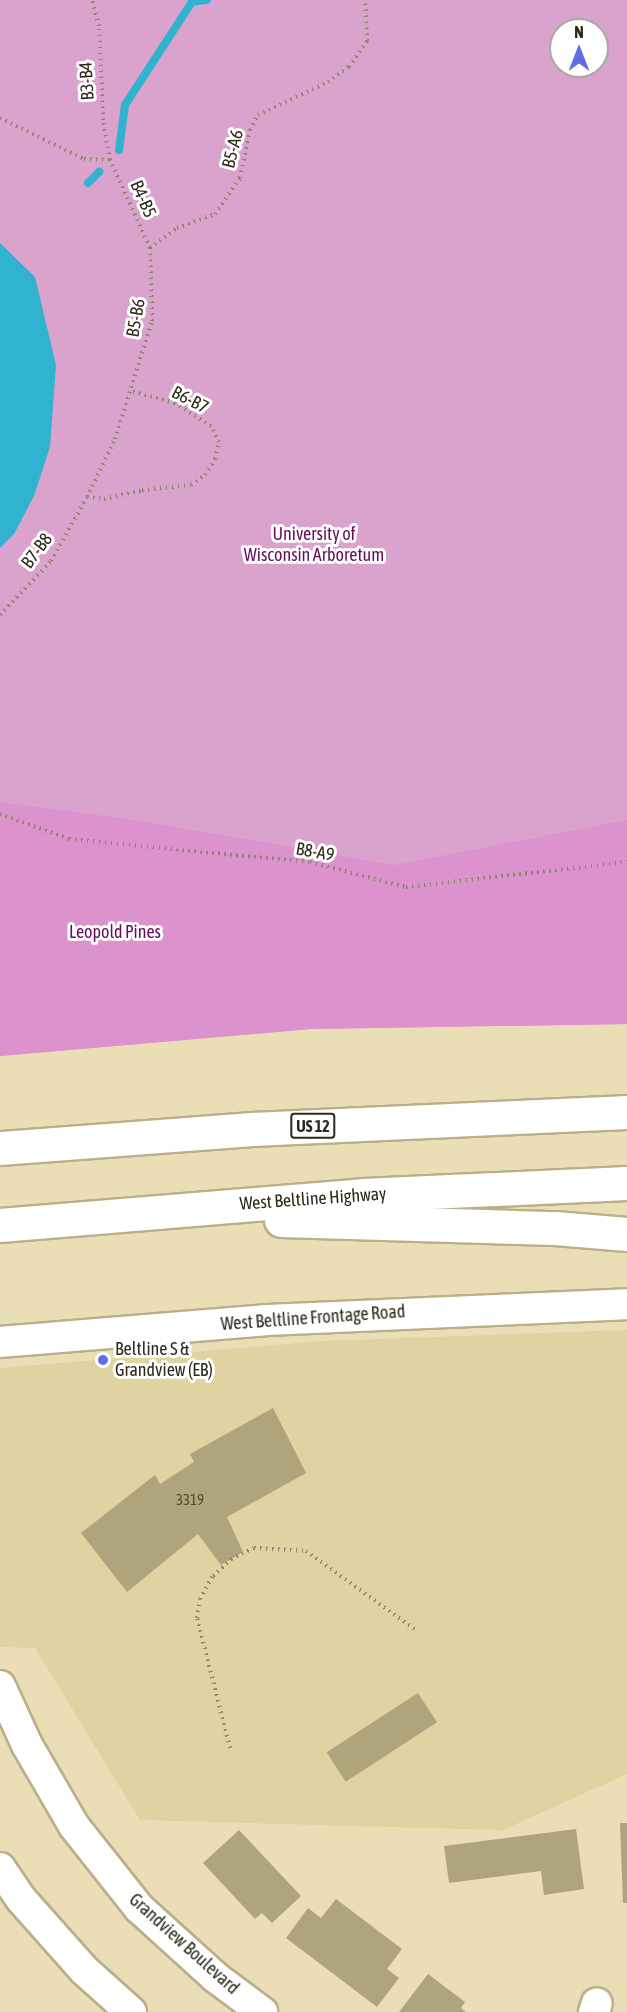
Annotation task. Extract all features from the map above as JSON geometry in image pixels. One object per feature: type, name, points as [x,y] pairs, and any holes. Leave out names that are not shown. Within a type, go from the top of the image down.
[{"type":"highway","name":"US 12","points":[[0,1148],[300,1126],[627,1112]]},
{"type":"highway","name":"West Beltline Highway","points":[[0,1225],[363,1195],[627,1183]]},
{"type":"highway","points":[[120,1215],[555,1227],[627,1234]]},
{"type":"street","name":"West Beltline Frontage Road","points":[[0,1342],[265,1320],[627,1304]]},
{"type":"street","name":"Grandview Boulevard","points":[[0,1686],[27,1745],[74,1826],[139,1908],[214,1977],[262,2012]]},
{"type":"street","points":[[0,1868],[21,1899],[84,1970],[131,2012]]},
{"type":"path","name":"B3-B4","points":[[92,0],[99,26],[103,120],[110,160]]},
{"type":"path","name":"B5-A6","points":[[150,248],[177,228],[214,214],[240,178],[250,130],[258,115],[328,82],[350,67],[367,41],[365,0]]},
{"type":"path","points":[[0,118],[84,159],[110,160]]},
{"type":"path","name":"B4-B5","points":[[110,160],[150,248]]},
{"type":"path","name":"B5-B6","points":[[131,391],[152,321],[150,248]]},
{"type":"path","points":[[87,497],[115,439],[131,391]]},
{"type":"path","name":"B6-B7","points":[[87,497],[104,499],[142,490],[191,485],[205,475],[214,459],[219,442],[211,426],[175,403],[131,391]]},
{"type":"path","name":"B7-B8","points":[[0,615],[51,561],[87,497]]},
{"type":"path","name":"B8-A9","points":[[0,814],[69,839],[309,862],[406,887],[627,862]]},
{"type":"path","points":[[230,1748],[197,1618],[200,1599],[213,1576],[231,1559],[254,1548],[306,1551],[416,1630]]},
{"type":"shaded area","points":[[627,1330],[627,1774],[503,1830],[140,1820],[35,1648],[0,1647],[0,1368],[325,1341]]},
{"type":"green space","name":"University of Wisconsin Arboretum","points":[[0,0],[627,0],[627,1024],[311,1029],[0,1056]]},
{"type":"green space","name":"Leopold Pines","points":[[0,802],[135,820],[395,865],[627,820],[627,1024],[311,1029],[0,1056]]},
{"type":"water","points":[[0,243],[35,277],[56,365],[50,447],[34,496],[14,534],[0,548]]},
{"type":"building","points":[[273,1408],[306,1473],[227,1517],[243,1552],[221,1565],[198,1534],[127,1592],[81,1533],[155,1475],[160,1484],[194,1462],[190,1454]]},
{"type":"building","points":[[418,1693],[437,1722],[346,1782],[327,1752]]},
{"type":"building","points":[[620,1823],[627,1823],[627,1903],[623,1903]]},
{"type":"building","points":[[576,1829],[584,1889],[544,1895],[541,1871],[449,1883],[444,1846]]},
{"type":"building","points":[[239,1830],[301,1896],[272,1923],[262,1913],[255,1919],[203,1863]]},
{"type":"building","points":[[336,1899],[402,1949],[387,1969],[399,1978],[377,2007],[286,1938],[308,1908],[321,1918]]},
{"type":"building","points":[[428,1974],[465,2002],[461,2008],[466,2012],[399,2012]]},
{"type":"waterway","points":[[119,150],[125,105],[192,2],[207,0]]},
{"type":"waterway","points":[[88,183],[99,172]]},
{"type":"place","name":"Beltline S & Grandview (EB)","points":[[103,1360]]}]
